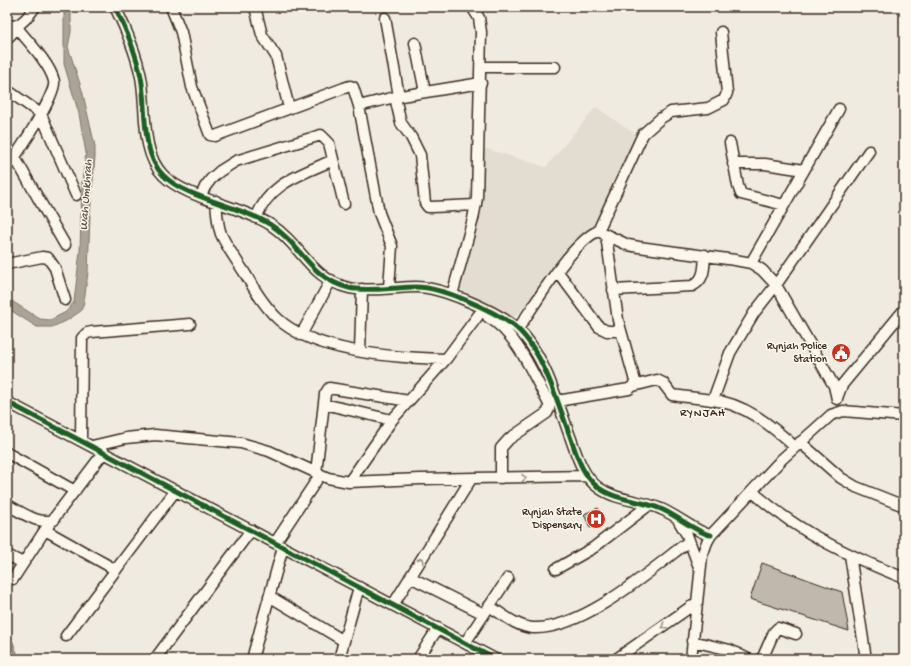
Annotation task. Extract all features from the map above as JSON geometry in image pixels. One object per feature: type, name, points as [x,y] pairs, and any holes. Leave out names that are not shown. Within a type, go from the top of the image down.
[{"type":"street","points":[[7,40],[16,25],[35,7]]},
{"type":"street","points":[[115,7],[125,27],[139,70],[147,139],[160,172],[170,182],[256,218],[279,231],[316,272],[331,280],[350,288],[362,289],[419,286],[436,289],[452,295],[481,311],[500,325],[513,340],[549,404],[547,413],[509,439],[501,448],[501,478]]},
{"type":"street","points":[[171,7],[181,32],[192,87],[210,135],[215,136],[350,86],[353,87],[356,91],[378,208],[392,246],[389,287]]},
{"type":"street","points":[[255,7],[262,35],[276,56],[289,108]]},
{"type":"street","points":[[452,295],[476,205],[481,32],[479,18],[472,7]]},
{"type":"street","points":[[385,18],[401,123],[413,140],[420,155],[425,203],[428,207],[476,205]]},
{"type":"street","points":[[7,167],[41,114],[54,87],[53,76],[16,25]]},
{"type":"street","points":[[633,386],[635,376],[621,331],[602,233],[637,147],[644,134],[661,118],[671,112],[708,108],[724,100],[727,93],[721,32]]},
{"type":"street","points":[[415,43],[424,92]]},
{"type":"street","points":[[481,67],[555,67]]},
{"type":"street","points":[[359,106],[397,96],[480,83]]},
{"type":"street","points":[[7,90],[41,114],[76,195]]},
{"type":"street","points":[[751,263],[839,109]]},
{"type":"street","points":[[201,196],[211,179],[220,171],[236,161],[321,135],[328,140],[344,204]]},
{"type":"street","points":[[730,143],[733,164],[741,194],[784,205]]},
{"type":"street","points":[[713,400],[730,353],[754,313],[776,285],[869,150]]},
{"type":"street","points":[[14,156],[66,245]]},
{"type":"street","points":[[256,218],[264,201],[274,189],[333,160]]},
{"type":"street","points":[[733,164],[765,164],[804,170]]},
{"type":"street","points":[[216,201],[221,234],[259,296],[278,319],[301,334],[320,343],[360,351],[446,359]]},
{"type":"street","points":[[518,329],[558,272],[576,249],[592,234],[602,233],[628,245],[638,247],[705,255],[751,263],[762,270],[776,285],[834,386],[839,412]]},
{"type":"street","points":[[613,290],[692,286],[700,280],[704,273],[705,255]]},
{"type":"street","points":[[7,264],[48,258],[55,268],[65,300]]},
{"type":"street","points":[[558,272],[599,327],[607,330],[621,331]]},
{"type":"street","points":[[301,334],[331,280]]},
{"type":"street","points":[[360,351],[362,289]]},
{"type":"street","points":[[481,311],[501,317],[518,329],[534,350],[557,401],[574,448],[587,476],[594,484],[610,495],[649,505],[676,516],[700,533],[711,536]]},
{"type":"street","points":[[349,482],[392,420],[446,359],[481,311]]},
{"type":"street","points":[[837,399],[842,385],[903,311]]},
{"type":"street","points":[[81,440],[82,338],[87,333],[92,332],[190,324]]},
{"type":"street","points":[[557,401],[629,389],[633,386],[657,380],[663,383],[672,395],[713,400],[734,406],[759,418],[798,444],[841,478],[856,487],[904,506]]},
{"type":"street","points":[[252,659],[269,596],[279,545],[318,474],[326,390],[333,388],[409,401]]},
{"type":"street","points":[[7,402],[495,659]]},
{"type":"street","points":[[324,404],[392,420]]},
{"type":"street","points":[[691,659],[700,569],[704,547],[711,536],[752,491],[821,422],[839,412],[904,416]]},
{"type":"street","points":[[92,446],[126,438],[155,436],[241,443],[269,451],[318,474],[337,481],[349,482],[587,476]]},
{"type":"street","points":[[13,578],[45,530],[104,452]]},
{"type":"street","points":[[7,453],[75,491]]},
{"type":"street","points":[[393,605],[471,478]]},
{"type":"street","points":[[66,636],[176,490]]},
{"type":"street","points":[[752,491],[775,511],[802,530],[850,555],[904,578]]},
{"type":"street","points":[[7,504],[37,521],[46,522],[54,520]]},
{"type":"street","points":[[556,569],[593,548],[649,505]]},
{"type":"street","points":[[676,516],[689,541],[700,569]]},
{"type":"street","points":[[45,530],[116,570]]},
{"type":"street","points":[[156,659],[251,530]]},
{"type":"street","points":[[410,577],[522,626],[532,628],[545,627],[573,619],[605,603],[689,541]]},
{"type":"street","points":[[7,555],[23,563]]},
{"type":"street","points":[[850,555],[866,659]]},
{"type":"street","points":[[466,643],[508,578]]},
{"type":"street","points":[[339,659],[359,587]]},
{"type":"street","points":[[269,596],[344,641]]},
{"type":"street","points":[[616,659],[696,603]]},
{"type":"street","points":[[418,659],[438,628]]},
{"type":"street","points":[[762,659],[774,632],[778,628],[796,634]]},
{"type":"street","points":[[692,641],[730,650],[748,659]]},
{"type":"shaded area","points":[[596,107],[635,134],[624,174],[589,231],[548,272],[533,297],[514,318],[453,285],[471,210],[474,145],[546,167]]},
{"type":"water","name":"Wah Umkhrah","points":[[64,7],[71,7],[71,32],[68,47],[82,90],[95,146],[88,272],[84,302],[81,311],[66,321],[52,327],[37,327],[7,308],[7,298],[40,319],[50,320],[66,312],[74,302],[80,251],[82,181],[86,153],[79,114],[64,64]]},
{"type":"water","points":[[7,636],[13,642],[19,659],[7,659]]},
{"type":"building","points":[[598,508],[604,523],[590,528],[584,514]]},
{"type":"building","points":[[762,563],[842,592],[849,631],[750,599]]},
{"type":"cycle path","points":[[115,7],[127,32],[136,59],[143,89],[148,142],[151,154],[163,175],[173,183],[186,190],[259,218],[271,225],[282,233],[315,269],[324,277],[335,283],[356,289],[427,288],[466,300],[504,319],[524,335],[541,362],[555,394],[578,459],[593,483],[613,496],[661,509],[700,531],[711,535]]},
{"type":"cycle path","points":[[7,402],[495,659]]},
{"type":"place","name":"Rynjah Police Station","points":[[841,353]]},
{"type":"place","name":"Rynjah State Dispensary","points":[[596,519]]},
{"type":"district","name":"RYNJAH","points":[[703,414]]}]
